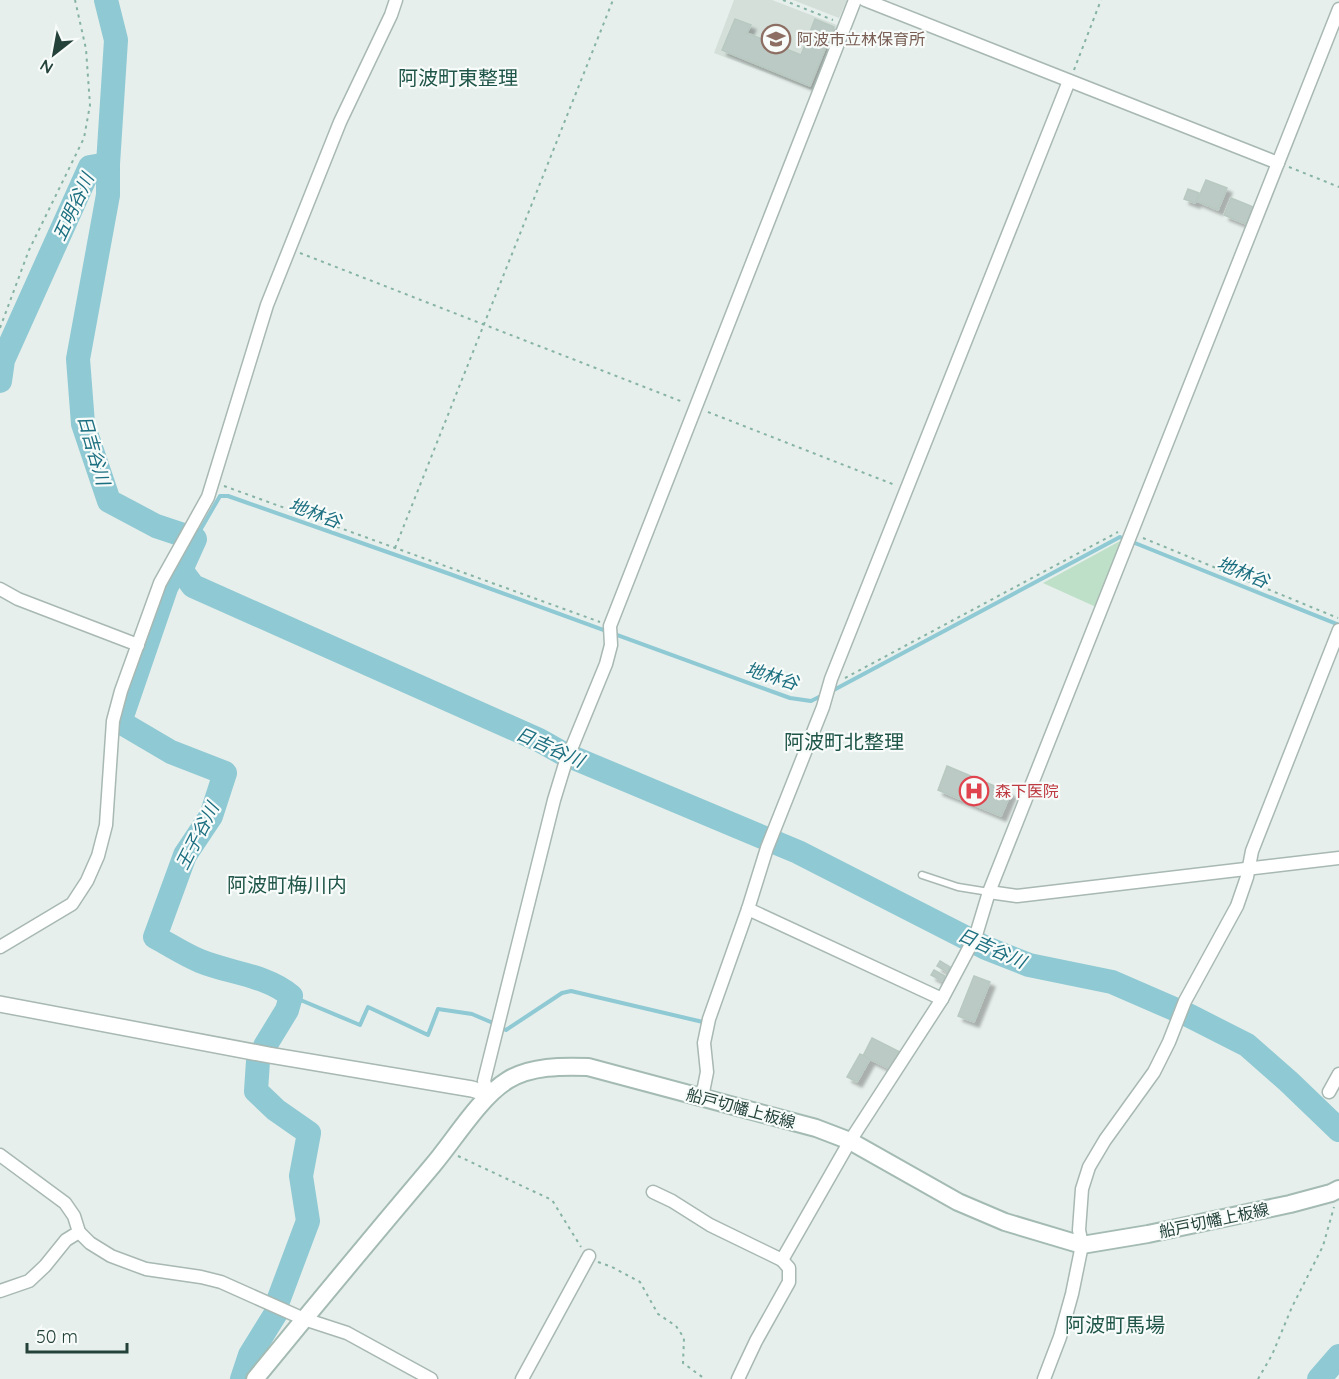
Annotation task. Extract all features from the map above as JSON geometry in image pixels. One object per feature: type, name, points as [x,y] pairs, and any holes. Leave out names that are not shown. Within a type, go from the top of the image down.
[{"type":"main road","name":"船戸切幡上板線","points":[[255,1379],[446,1150],[488,1094],[510,1079],[538,1070],[562,1066],[588,1067],[816,1128],[850,1141],[958,1202],[1005,1222],[1082,1245],[1148,1234],[1290,1204],[1335,1191]]},
{"type":"street","points":[[0,948],[72,904],[87,881],[98,856],[106,825],[113,721],[121,691],[167,569],[208,497],[267,305],[340,122],[396,0]]},
{"type":"street","points":[[488,1094],[484,1081],[551,812],[566,764],[606,664],[611,645],[610,631],[855,0]]},
{"type":"street","points":[[864,0],[1278,163]]},
{"type":"street","points":[[782,1260],[850,1141],[942,999],[976,935],[989,892],[1339,9]]},
{"type":"street","points":[[702,1097],[707,1072],[704,1043],[709,1019],[772,834],[906,490],[1070,81]]},
{"type":"street","points":[[0,589],[18,599],[138,645]]},
{"type":"street","points":[[1044,1379],[1072,1294],[1082,1245],[1079,1230],[1082,1189],[1089,1167],[1105,1140],[1154,1072],[1185,1001],[1237,906],[1247,877],[1252,851],[1339,630]]},
{"type":"street","points":[[989,892],[1017,896],[1339,858]]},
{"type":"street","points":[[748,909],[942,999]]},
{"type":"street","points":[[0,1004],[472,1089],[488,1094]]},
{"type":"street","points":[[1329,1092],[1339,1074]]},
{"type":"street","points":[[0,1155],[65,1203],[74,1216],[79,1232],[90,1243],[111,1256],[146,1269],[221,1282],[304,1319],[346,1334],[431,1379]]},
{"type":"street","points":[[653,1192],[710,1225],[782,1260],[789,1268],[789,1282],[738,1379]]},
{"type":"street","points":[[0,1290],[29,1281],[45,1266],[66,1240],[79,1232]]},
{"type":"street","points":[[522,1379],[589,1256]]},
{"type":"lane","points":[[922,876],[958,887],[989,892]]},
{"type":"path","points":[[0,328],[29,250],[84,138],[90,105],[86,49],[75,0]]},
{"type":"path","points":[[396,548],[613,0]]},
{"type":"path","points":[[783,0],[846,24]]},
{"type":"path","points":[[1070,81],[1101,0]]},
{"type":"path","points":[[1278,163],[1339,186]]},
{"type":"path","points":[[290,249],[906,490]]},
{"type":"path","points":[[213,482],[396,548],[610,631]]},
{"type":"path","points":[[828,689],[1121,531],[1129,537],[1339,618]]},
{"type":"path","points":[[1258,1379],[1272,1355],[1292,1307],[1323,1246],[1334,1205],[1335,1191]]},
{"type":"shaded area","name":"阿波市立林保育所","points":[[734,0],[772,0],[837,25],[812,90],[714,53]]},
{"type":"shaded area","points":[[793,0],[847,0],[839,18]]},
{"type":"green space","points":[[1120,541],[1121,545],[1096,607],[1043,583]]},
{"type":"building","points":[[735,19],[751,25],[747,33],[801,55],[815,19],[834,27],[810,86],[722,50]]},
{"type":"building","points":[[1206,180],[1227,188],[1218,210],[1197,201]]},
{"type":"building","points":[[1188,189],[1199,193],[1195,203],[1184,199]]},
{"type":"building","points":[[1231,198],[1253,207],[1246,224],[1224,215]]},
{"type":"building","points":[[947,766],[1011,793],[1001,816],[938,790]]},
{"type":"building","points":[[940,961],[950,967],[947,972],[937,966]]},
{"type":"building","points":[[934,970],[945,976],[942,981],[931,975]]},
{"type":"building","points":[[974,976],[990,982],[974,1022],[958,1016]]},
{"type":"building","points":[[872,1038],[900,1052],[892,1070],[863,1056]]},
{"type":"building","points":[[860,1054],[870,1059],[857,1082],[847,1077]]},
{"type":"waterway","name":"日吉谷川","points":[[106,0],[116,40],[108,195],[78,359],[83,424],[109,501],[156,526],[195,539],[181,570],[193,586],[539,740],[562,753],[798,852],[986,948],[1029,965],[1112,982],[1188,1015],[1247,1045],[1339,1130]]},
{"type":"waterway","name":"五明谷川","points":[[0,381],[3,360],[90,167],[108,164]]},
{"type":"waterway","name":"地林谷","points":[[195,539],[220,496],[228,496],[790,698],[811,701],[823,695]]},
{"type":"waterway","name":"地林谷","points":[[830,692],[1120,537],[1339,625]]},
{"type":"waterway","name":"王子谷川","points":[[181,570],[172,576],[166,588],[120,722],[171,752],[225,773],[211,816],[185,855],[155,937],[194,959],[271,983],[291,996],[287,1010],[265,1046]]},
{"type":"waterway","points":[[502,1028],[506,1030],[562,993],[571,991],[703,1022]]},
{"type":"waterway","points":[[291,996],[360,1025],[368,1007],[428,1035],[438,1009],[472,1014],[493,1023]]},
{"type":"waterway","name":"王子谷川","points":[[258,1061],[256,1091],[276,1110],[309,1133],[301,1176],[308,1221],[278,1301]]},
{"type":"waterway","name":"王子谷川","points":[[242,1379],[250,1355],[276,1313]]},
{"type":"waterway","name":"日吉谷川","points":[[1319,1379],[1339,1356]]},
{"type":"place","name":"阿波市立林保育所","points":[[776,39]]},
{"type":"place","name":"森下医院","points":[[974,791]]},
{"type":"district","name":"阿波町東整理","points":[[458,77]]},
{"type":"district","name":"阿波町北整理","points":[[844,741]]},
{"type":"district","name":"阿波町梅川内","points":[[287,884]]},
{"type":"district","name":"阿波町馬場","points":[[1115,1324]]}]
